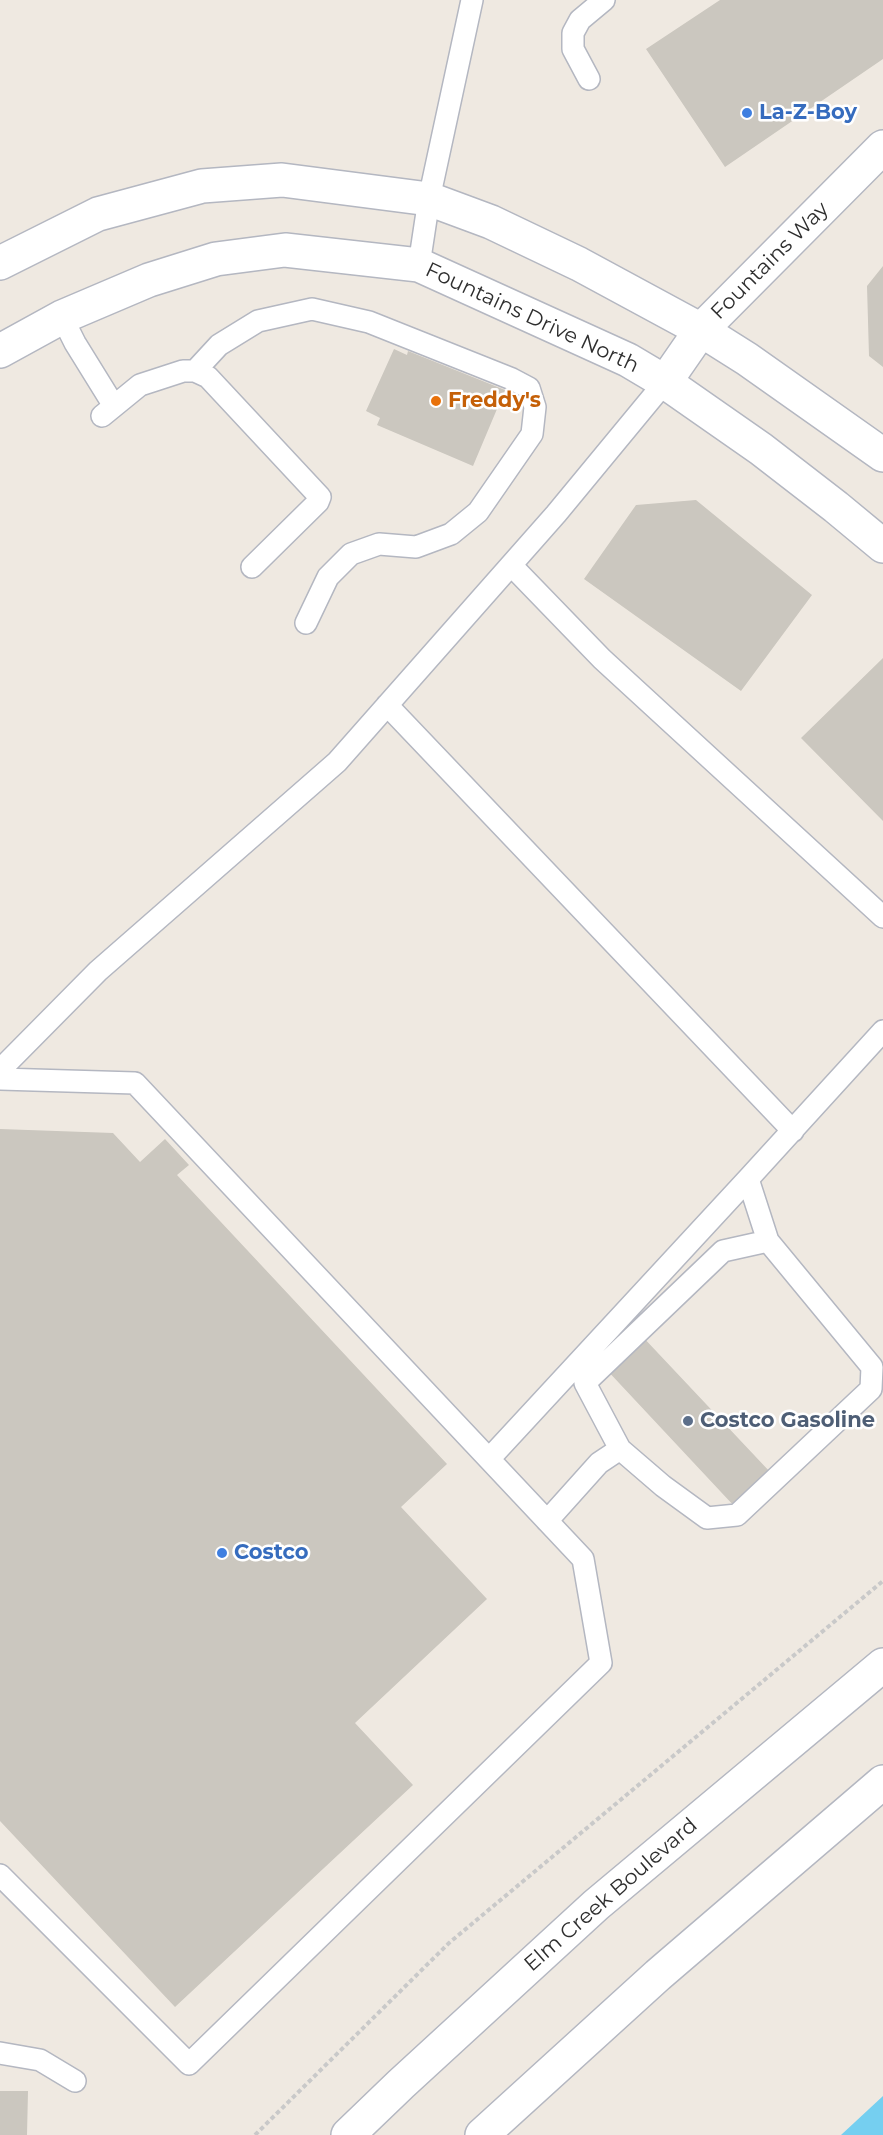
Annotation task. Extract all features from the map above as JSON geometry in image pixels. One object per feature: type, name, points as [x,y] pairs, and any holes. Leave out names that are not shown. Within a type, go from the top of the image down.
[{"type":"street","name":"Fountains Way","points":[[665,382],[701,330],[883,147]]},
{"type":"street","points":[[0,263],[98,214],[202,186],[282,180],[429,199],[491,222],[579,264],[701,330],[747,358],[883,455]]},
{"type":"street","name":"Fountains Drive North","points":[[0,351],[62,317],[149,280],[216,259],[285,250],[419,265],[628,360],[665,382],[761,449],[883,546]]},
{"type":"street","name":"Elm Creek Boulevard","points":[[348,2135],[596,1905],[883,1665]]},
{"type":"street","points":[[482,2135],[658,1975],[883,1782]]},
{"type":"lane","points":[[419,265],[429,199],[472,0]]},
{"type":"lane","points":[[589,79],[573,49],[573,33],[580,20],[604,0]]},
{"type":"lane","points":[[195,371],[219,345],[258,321],[312,309],[369,322],[512,379],[529,388],[535,407],[532,434],[478,512],[451,534],[416,547],[380,544],[351,554],[328,577],[306,623]]},
{"type":"lane","points":[[62,317],[108,411],[140,385],[183,371],[195,371],[208,377],[320,497],[318,502],[252,567]]},
{"type":"lane","points":[[0,1070],[98,971],[337,762],[511,565],[665,382]]},
{"type":"lane","points":[[511,565],[602,658],[883,917]]},
{"type":"lane","points":[[387,705],[793,1131]]},
{"type":"lane","points":[[489,1459],[883,1031]]},
{"type":"lane","points":[[0,1078],[135,1083],[583,1559],[601,1663],[189,2064],[0,1875]]},
{"type":"lane","points":[[748,1179],[768,1241],[872,1367],[871,1389],[738,1515],[707,1518],[663,1486],[620,1449],[585,1383],[723,1251],[768,1241]]},
{"type":"lane","points":[[547,1521],[599,1463],[620,1449]]},
{"type":"lane","points":[[0,2053],[40,2060],[75,2081]]},
{"type":"path","points":[[255,2135],[449,1943],[883,1581]]},
{"type":"water","points":[[883,2096],[883,2135],[841,2135]]},
{"type":"building","name":"La-Z-Boy","points":[[720,0],[883,0],[883,59],[725,167],[646,49]]},
{"type":"building","points":[[883,266],[883,367],[869,356],[867,286]]},
{"type":"building","name":"Freddy's","points":[[394,349],[407,355],[408,351],[505,390],[473,466],[377,425],[380,418],[366,411]]},
{"type":"building","points":[[696,500],[812,595],[741,691],[584,579],[636,505]]},
{"type":"building","points":[[883,658],[883,821],[801,738]]},
{"type":"building","name":"Costco","points":[[0,1129],[113,1133],[140,1162],[165,1139],[189,1165],[177,1175],[447,1464],[401,1507],[487,1599],[355,1723],[413,1785],[175,2007],[0,1821]]},
{"type":"building","name":"Costco Gasoline","points":[[641,1335],[771,1473],[735,1507],[605,1368]]},
{"type":"building","points":[[0,2091],[28,2091],[27,2135],[0,2135]]},
{"type":"place","name":"La-Z-Boy","points":[[747,113]]},
{"type":"place","name":"Freddy's","points":[[436,401]]},
{"type":"place","name":"Costco Gasoline","points":[[688,1421]]},
{"type":"place","name":"Costco","points":[[222,1553]]}]
